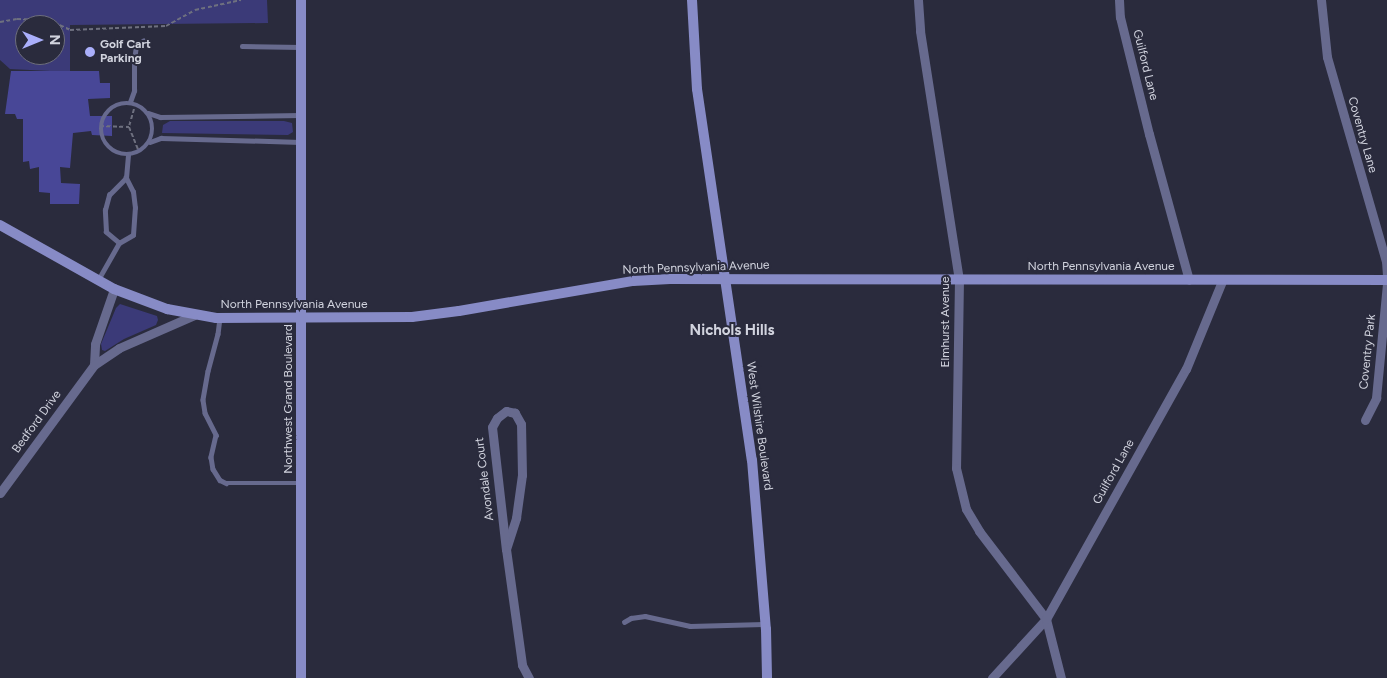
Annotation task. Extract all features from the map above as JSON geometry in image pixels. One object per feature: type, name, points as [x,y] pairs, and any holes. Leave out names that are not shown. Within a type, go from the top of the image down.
[{"type":"street","name":"Northwest Grand Boulevard","points":[[301,0],[301,678]]},
{"type":"street","name":"West Wilshire Boulevard","points":[[692,0],[697,89],[752,460],[765,624],[767,678]]},
{"type":"street","name":"Elmhurst Avenue","points":[[918,0],[920,30],[959,279],[956,468],[966,509],[979,531],[1046,619]]},
{"type":"street","name":"Guilford Lane","points":[[1119,0],[1122,27],[1189,280]]},
{"type":"street","name":"Coventry Lane","points":[[1321,0],[1327,57],[1386,261],[1387,275]]},
{"type":"street","name":"North Pennsylvania Avenue","points":[[0,225],[114,289],[167,309],[220,318],[412,317],[459,311],[633,281],[725,278],[1387,280]]},
{"type":"street","name":"Guilford Lane","points":[[992,678],[1046,619],[1186,369],[1223,279]]},
{"type":"street","name":"Coventry Park","points":[[1365,420],[1376,398],[1387,284]]},
{"type":"street","points":[[94,364],[94,344],[114,289]]},
{"type":"street","name":"Bedford Drive","points":[[0,493],[94,364],[119,348],[194,315]]},
{"type":"street","name":"Avondale Court","points":[[506,550],[516,518],[522,475],[521,424],[515,413],[506,411],[496,418],[492,427],[506,550],[522,665],[529,678]]},
{"type":"street","points":[[1046,619],[1061,678]]},
{"type":"lane","points":[[130,102],[134,91],[136,46],[143,41]]},
{"type":"lane","points":[[242,46],[301,47]]},
{"type":"lane","points":[[301,114],[160,116],[148,113],[136,104],[122,102],[110,108],[104,114],[100,126],[106,145],[116,153],[128,155],[139,152],[150,142],[161,138],[301,142]]},
{"type":"lane","points":[[148,113],[153,126],[150,142]]},
{"type":"lane","points":[[98,280],[119,243],[133,235],[136,208],[133,192],[126,178],[128,155]]},
{"type":"lane","points":[[119,243],[106,232],[105,210],[109,195],[126,178]]},
{"type":"lane","points":[[220,318],[203,400],[205,413],[216,435],[211,457],[212,469],[220,480],[226,483],[301,483]]},
{"type":"lane","points":[[624,622],[631,618],[645,616],[690,626],[765,624]]},
{"type":"path","points":[[0,22],[17,19],[48,20],[70,30],[166,26],[194,10],[241,0]]},
{"type":"path","points":[[136,104],[129,127],[139,152]]},
{"type":"path","points":[[100,126],[129,127]]},
{"type":"shaded area","points":[[0,0],[267,0],[268,23],[70,25],[70,72],[10,69],[0,60]]},
{"type":"shaded area","points":[[170,121],[284,121],[292,123],[293,132],[288,135],[162,133],[163,125]]},
{"type":"shaded area","points":[[120,304],[157,316],[158,320],[156,325],[124,339],[105,351],[102,350],[101,344],[116,308]]},
{"type":"building","points":[[11,71],[99,71],[100,83],[110,83],[110,98],[88,99],[90,116],[112,116],[112,136],[92,135],[91,131],[73,133],[70,168],[60,167],[61,183],[80,184],[79,204],[50,204],[50,193],[39,192],[39,167],[30,169],[29,161],[23,162],[23,119],[17,119],[15,114],[5,114]]},
{"type":"place","name":"Golf Cart Parking","points":[[90,52]]},
{"type":"district","name":"Nichols Hills","points":[[732,331]]}]
